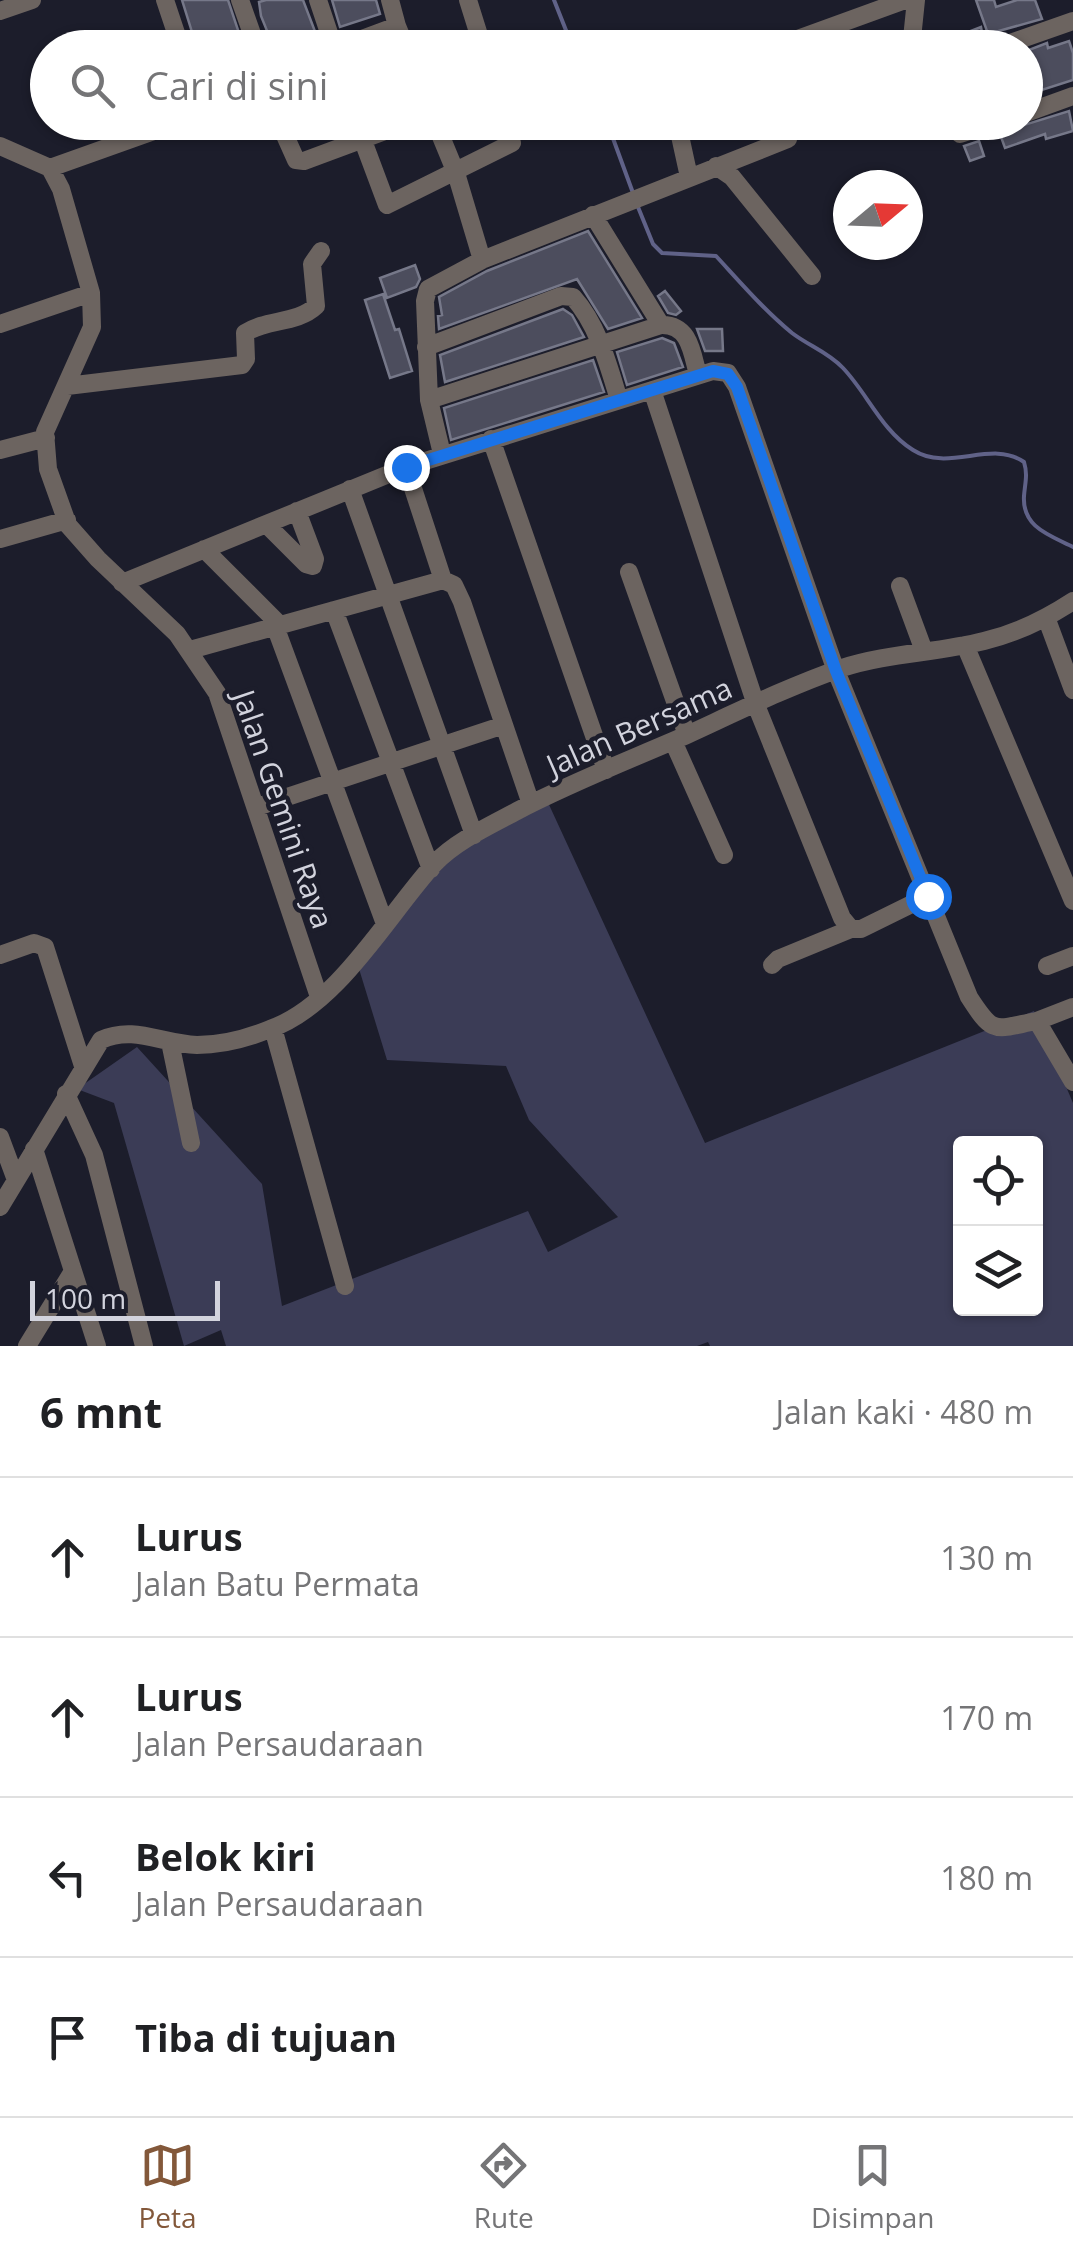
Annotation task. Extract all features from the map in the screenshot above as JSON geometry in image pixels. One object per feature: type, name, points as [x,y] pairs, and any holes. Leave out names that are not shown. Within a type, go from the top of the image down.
[{"type":"street","points":[[0,10],[32,0]]},
{"type":"street","points":[[165,0],[174,30]]},
{"type":"street","points":[[240,0],[251,30]]},
{"type":"street","points":[[318,0],[329,30]]},
{"type":"street","points":[[390,0],[399,30]]},
{"type":"street","points":[[468,0],[478,30]]},
{"type":"street","points":[[822,30],[905,0]]},
{"type":"street","points":[[913,30],[916,0]]},
{"type":"street","points":[[1043,32],[1073,21]]},
{"type":"street","points":[[386,30],[397,26]]},
{"type":"street","points":[[1043,107],[1073,96]]},
{"type":"street","points":[[50,168],[128,140]]},
{"type":"street","points":[[287,140],[296,160],[304,161],[343,140]]},
{"type":"street","points":[[361,140],[387,205],[512,143]]},
{"type":"street","points":[[442,140],[482,260]]},
{"type":"street","points":[[681,140],[689,177]]},
{"type":"street","points":[[442,454],[429,400],[424,301],[428,289],[482,260],[785,140]]},
{"type":"street","points":[[0,146],[50,168],[60,188],[90,293],[92,327],[46,438],[0,450]]},
{"type":"street","points":[[716,166],[732,176],[812,276]]},
{"type":"street","points":[[594,216],[661,325]]},
{"type":"street","points":[[67,386],[242,365],[246,359],[244,333],[302,316],[316,306],[312,264],[321,251]]},
{"type":"street","points":[[0,324],[90,293]]},
{"type":"street","points":[[426,347],[562,296],[572,297],[582,307],[602,344],[619,400]]},
{"type":"street","points":[[429,400],[661,325],[672,325],[688,338],[698,375]]},
{"type":"street","points":[[122,583],[442,454],[698,375],[713,371],[728,374],[737,387],[836,671],[969,998],[984,1020],[997,1028],[1037,1021],[1073,1007]]},
{"type":"street","points":[[652,390],[756,705],[842,918],[851,929]]},
{"type":"street","name":"Jalan Gemini Raya","points":[[46,438],[48,469],[66,520],[190,650],[217,694],[320,998]]},
{"type":"street","points":[[491,439],[606,770]]},
{"type":"street","points":[[406,467],[443,580],[456,588],[531,804]]},
{"type":"street","points":[[350,489],[474,835]]},
{"type":"street","points":[[266,524],[312,567],[315,560],[296,511]]},
{"type":"street","points":[[0,540],[66,520]]},
{"type":"street","points":[[204,550],[278,626],[385,924]]},
{"type":"street","points":[[629,572],[680,738],[724,855]]},
{"type":"street","points":[[190,650],[443,580]]},
{"type":"street","points":[[900,586],[924,651]]},
{"type":"street","name":"Jalan Bersama","points":[[83,1066],[101,1040],[121,1032],[170,1042],[219,1043],[273,1028],[295,1017],[320,998],[431,869],[474,835],[531,804],[836,671],[987,641],[1046,617],[1073,601]]},
{"type":"street","points":[[334,610],[431,869]]},
{"type":"street","points":[[1046,617],[1073,690]]},
{"type":"street","points":[[965,645],[1073,901]]},
{"type":"street","points":[[257,808],[504,725]]},
{"type":"street","points":[[772,964],[778,958],[851,929],[861,929],[928,896]]},
{"type":"street","points":[[0,956],[34,943],[44,946],[83,1066],[0,1208]]},
{"type":"street","points":[[1047,966],[1073,956]]},
{"type":"street","points":[[1037,1021],[1073,1082]]},
{"type":"street","points":[[273,1028],[345,1286]]},
{"type":"street","points":[[170,1042],[191,1143]]},
{"type":"street","points":[[66,1094],[94,1156],[144,1346]]},
{"type":"street","points":[[0,1136],[16,1180]]},
{"type":"street","points":[[34,1149],[97,1346]]},
{"type":"street","points":[[26,1346],[73,1270]]},
{"type":"shaded area","points":[[545,796],[705,1143],[1034,1011],[1073,1103],[1073,1346],[710,1346],[708,1342],[697,1346],[226,1346],[221,1330],[184,1346],[114,1103],[77,1089],[137,1047],[262,1184],[282,1306],[528,1211],[548,1252],[618,1217],[529,1120],[506,1066],[387,1060],[356,959],[437,862]]},
{"type":"building","points":[[182,0],[228,0],[238,30],[191,30]]},
{"type":"building","points":[[303,0],[314,30],[267,30],[259,2]]},
{"type":"building","points":[[332,0],[376,0],[380,14],[340,27]]},
{"type":"building","points":[[976,0],[994,0],[996,7],[1017,0],[1035,0],[1042,19],[1002,30],[987,30]]},
{"type":"building","points":[[1069,41],[1073,80],[1043,90],[1043,45],[1047,43],[1048,48]]},
{"type":"building","points":[[1069,111],[1073,131],[1046,139],[1043,119]]},
{"type":"building","points":[[1002,140],[1028,140],[1005,148]]},
{"type":"building","points":[[979,141],[984,156],[970,161],[964,146]]},
{"type":"building","points":[[588,231],[642,318],[608,329],[577,279],[439,329],[439,297],[487,271]]},
{"type":"building","points":[[415,265],[420,279],[416,287],[387,298],[380,278]]},
{"type":"building","points":[[665,291],[681,311],[676,315],[668,313],[658,296]]},
{"type":"building","points":[[383,294],[412,371],[390,378],[365,300]]},
{"type":"building","points":[[563,309],[572,315],[584,337],[445,382],[440,355]]},
{"type":"building","points":[[697,329],[722,329],[723,351],[705,351]]},
{"type":"building","points":[[662,338],[674,343],[683,367],[627,385],[617,352]]},
{"type":"building","points":[[593,360],[604,392],[451,440],[444,408]]},
{"type":"waterway","points":[[554,0],[566,30]]},
{"type":"waterway","points":[[614,140],[633,193]]},
{"type":"waterway","points":[[638,207],[653,244],[662,253],[716,256],[782,324],[843,368],[892,433],[913,450],[941,458],[998,454],[1024,462],[1027,515],[1046,534],[1073,547]]},
{"type":"route","points":[[406,467],[713,371],[728,374],[737,387],[836,671],[928,896]]}]
